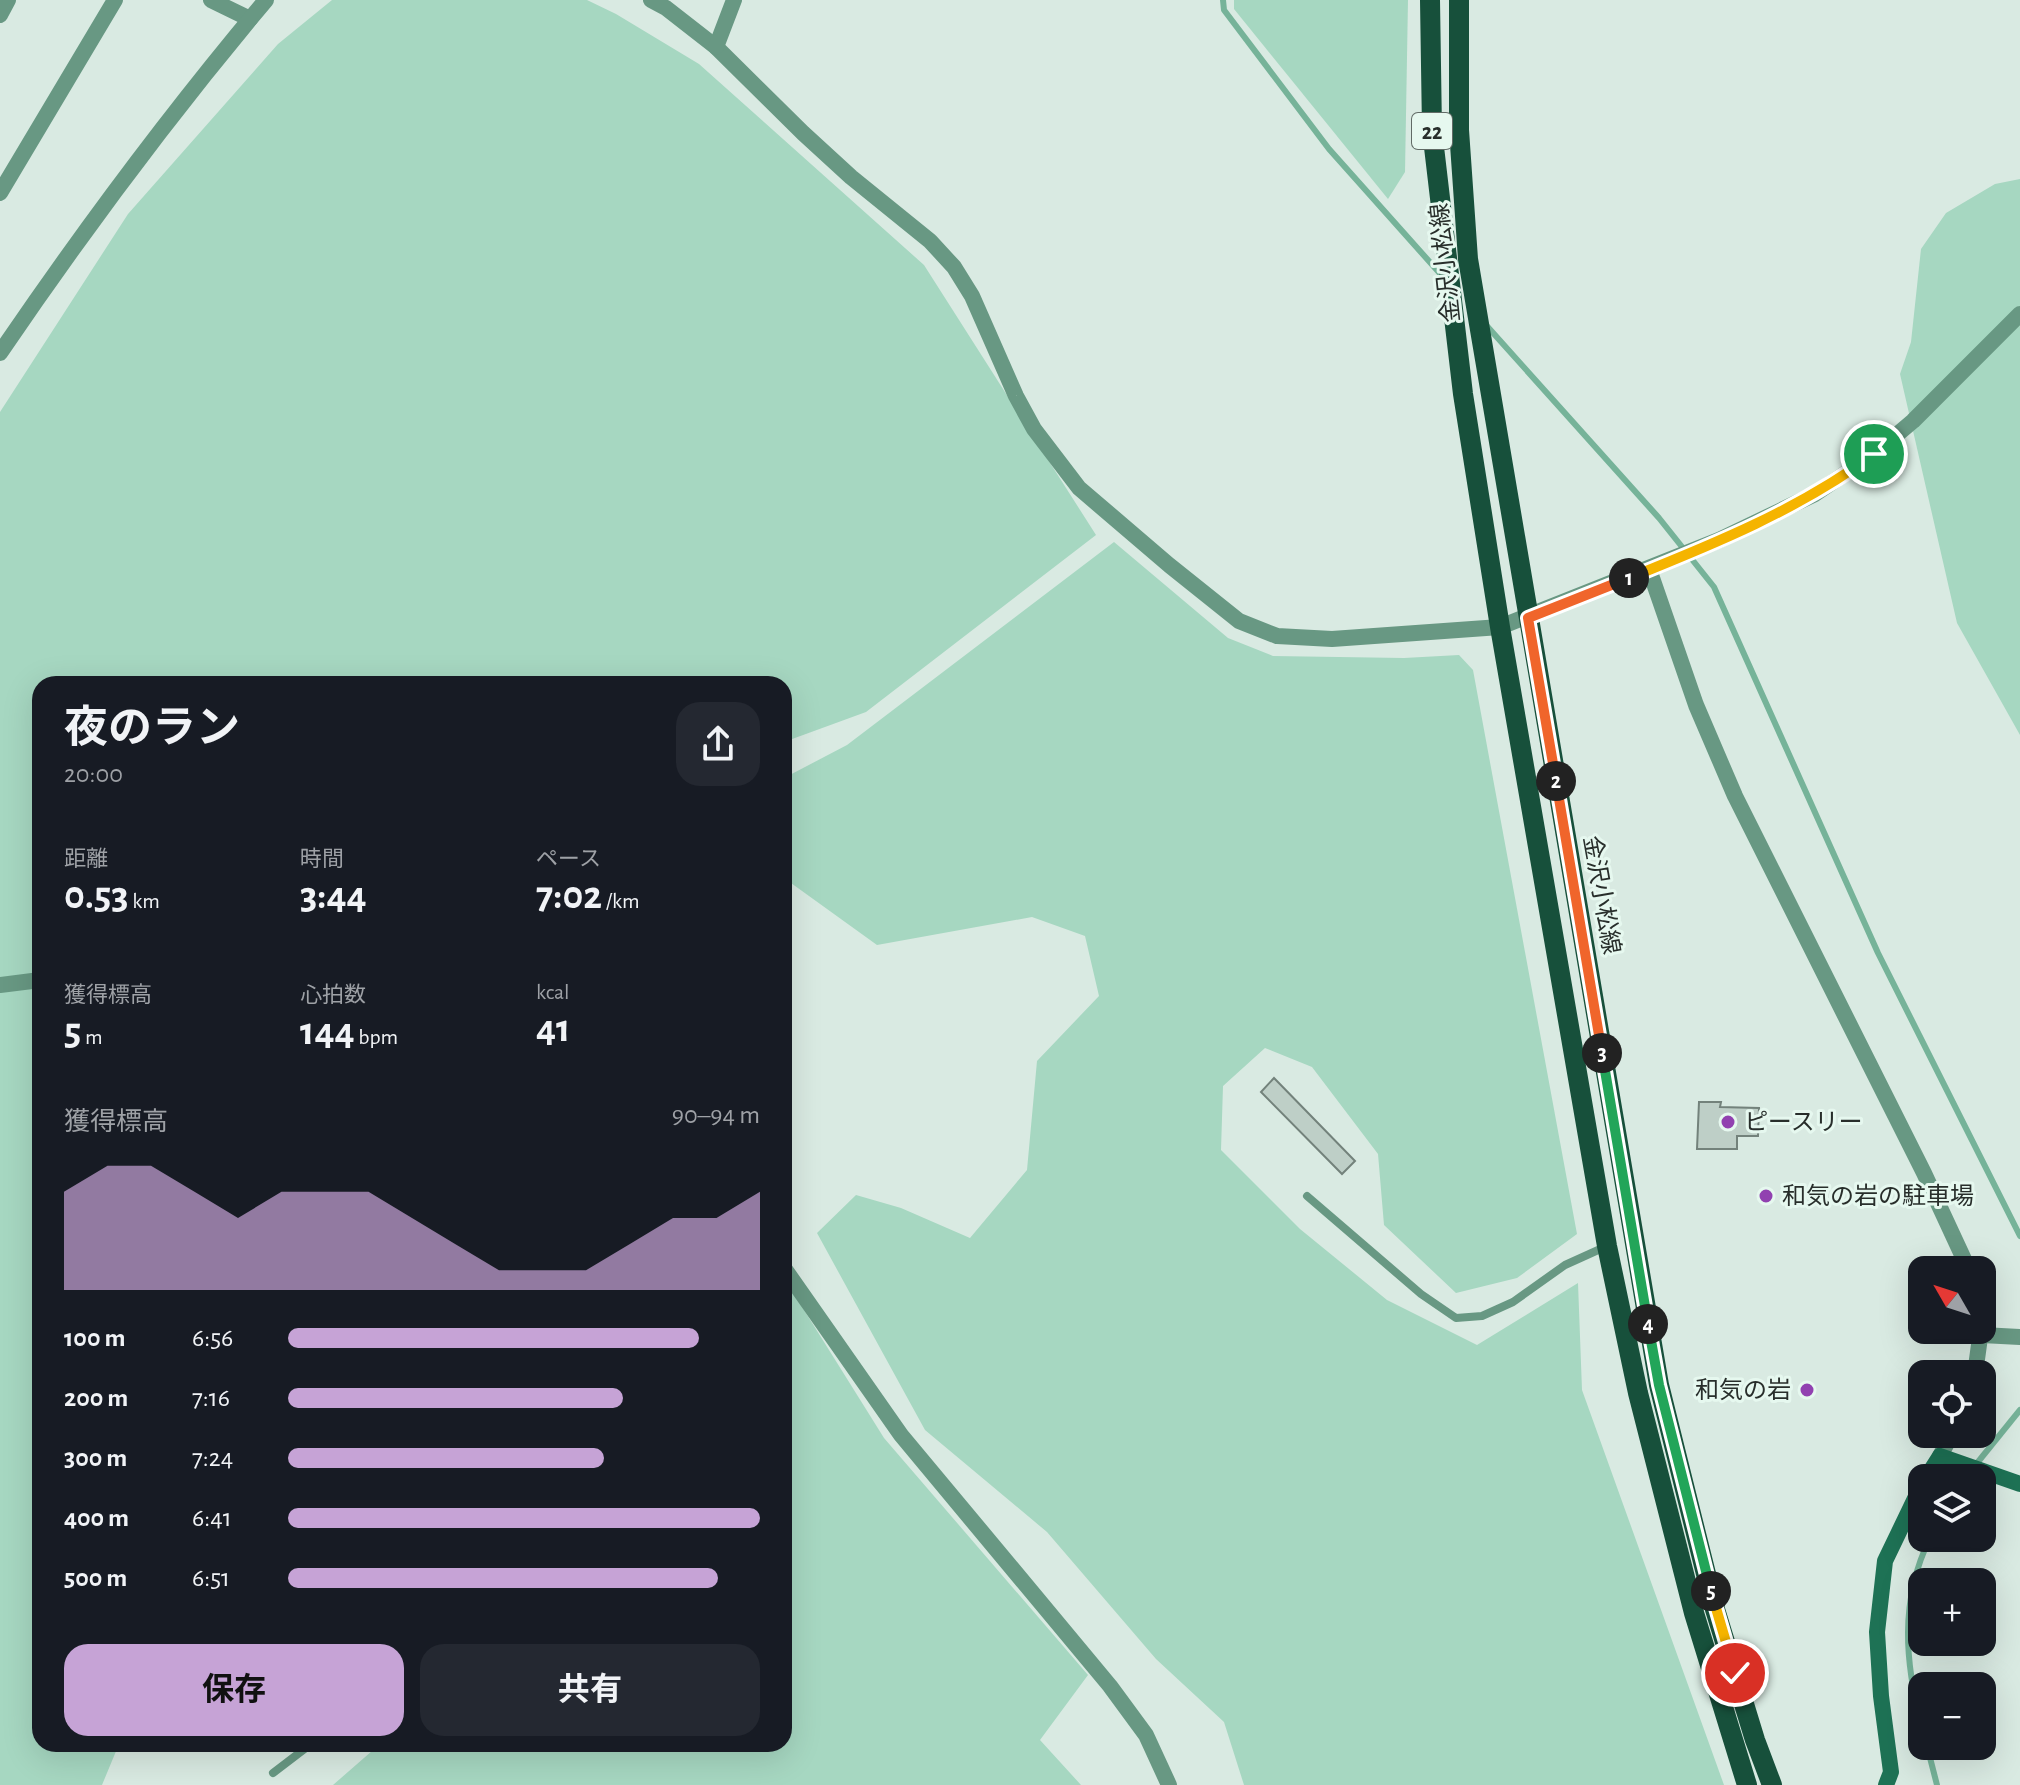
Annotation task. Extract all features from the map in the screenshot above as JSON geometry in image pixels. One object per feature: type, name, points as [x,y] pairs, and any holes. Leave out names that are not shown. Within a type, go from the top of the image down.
[{"type":"main road","name":"金沢小松線","points":[[1430,0],[1432,130],[1463,394],[1607,1246],[1638,1393],[1694,1613],[1747,1785]]},
{"type":"main road","name":"金沢小松線","points":[[1459,0],[1459,130],[1468,259],[1659,1385],[1714,1606],[1772,1785]]},
{"type":"main road","points":[[1941,1464],[1947,1459],[2020,1484]]},
{"type":"main road","points":[[1886,1785],[1891,1772],[1877,1632],[1885,1561],[1908,1513]]},
{"type":"street","points":[[0,15],[8,0]]},
{"type":"street","points":[[0,193],[115,0]]},
{"type":"street","points":[[211,0],[250,19]]},
{"type":"street","points":[[0,353],[133,165],[266,0]]},
{"type":"street","points":[[651,0],[716,47],[803,133],[851,177],[930,241],[954,267],[972,296],[1034,429],[1079,488],[1239,621],[1277,636],[1332,639],[1500,627],[1719,540],[1815,494],[1874,454],[1913,421],[2020,314]]},
{"type":"street","points":[[716,47],[734,0]]},
{"type":"street","points":[[1653,568],[1696,705],[1735,796],[1963,1256]]},
{"type":"street","points":[[0,985],[32,981]]},
{"type":"street","points":[[792,1279],[901,1435],[1137,1722],[1169,1785]]},
{"type":"street","points":[[1996,1334],[2020,1337]]},
{"type":"street","points":[[1947,1459],[1949,1448]]},
{"type":"lane","points":[[1307,1196],[1421,1294],[1456,1318],[1482,1316],[1513,1302],[1565,1265],[1607,1246]]},
{"type":"lane","points":[[273,1773],[301,1752]]},
{"type":"green space","points":[[332,0],[587,0],[616,14],[699,64],[924,265],[1096,535],[866,712],[792,739],[792,676],[32,676],[32,1752],[116,1752],[102,1785],[0,1785],[0,412],[128,214],[278,44]]},
{"type":"green space","points":[[1234,0],[1408,0],[1405,172],[1388,199],[1234,9]]},
{"type":"green space","points":[[2020,179],[2020,735],[1957,623],[1900,374],[1911,342],[1921,249],[1946,213],[1995,184]]},
{"type":"green space","points":[[1114,542],[1228,638],[1273,656],[1404,658],[1459,655],[1473,670],[1577,1234],[1517,1278],[1456,1293],[1384,1225],[1378,1154],[1312,1067],[1265,1048],[1223,1086],[1221,1150],[1300,1229],[1387,1300],[1477,1345],[1578,1283],[1582,1390],[1724,1785],[1244,1785],[1224,1722],[1156,1659],[1047,1532],[925,1430],[817,1233],[856,1195],[901,1208],[970,1238],[1027,1170],[1037,1061],[1099,996],[1085,936],[1032,917],[877,945],[792,884],[792,774],[847,745]]},
{"type":"green space","points":[[792,1291],[884,1438],[1088,1675],[1040,1740],[1081,1785],[333,1785],[371,1752],[792,1752]]},
{"type":"building","points":[[1274,1078],[1355,1161],[1342,1174],[1261,1092]]},
{"type":"building","name":"ピースリー","points":[[1699,1102],[1721,1102],[1720,1107],[1759,1108],[1758,1136],[1737,1136],[1737,1149],[1697,1149]]},
{"type":"waterway","points":[[1223,0],[1224,10],[1329,149],[1444,278]]},
{"type":"waterway","points":[[1486,325],[1659,518],[1714,587],[1878,953],[2020,1236]]},
{"type":"waterway","points":[[1976,1464],[2020,1410]]},
{"type":"waterway","points":[[1911,1672],[1909,1609],[1924,1552]]},
{"type":"waterway","points":[[1931,1760],[1937,1785]]},
{"type":"place","name":"ピースリー","points":[[1728,1122]]},
{"type":"place","name":"和気の岩の駐車場","points":[[1766,1196]]},
{"type":"place","name":"和気の岩","points":[[1807,1390]]},
{"type":"route","points":[[1735,1673],[1714,1606],[1659,1385],[1528,618],[1719,540],[1815,494],[1874,454]]}]
